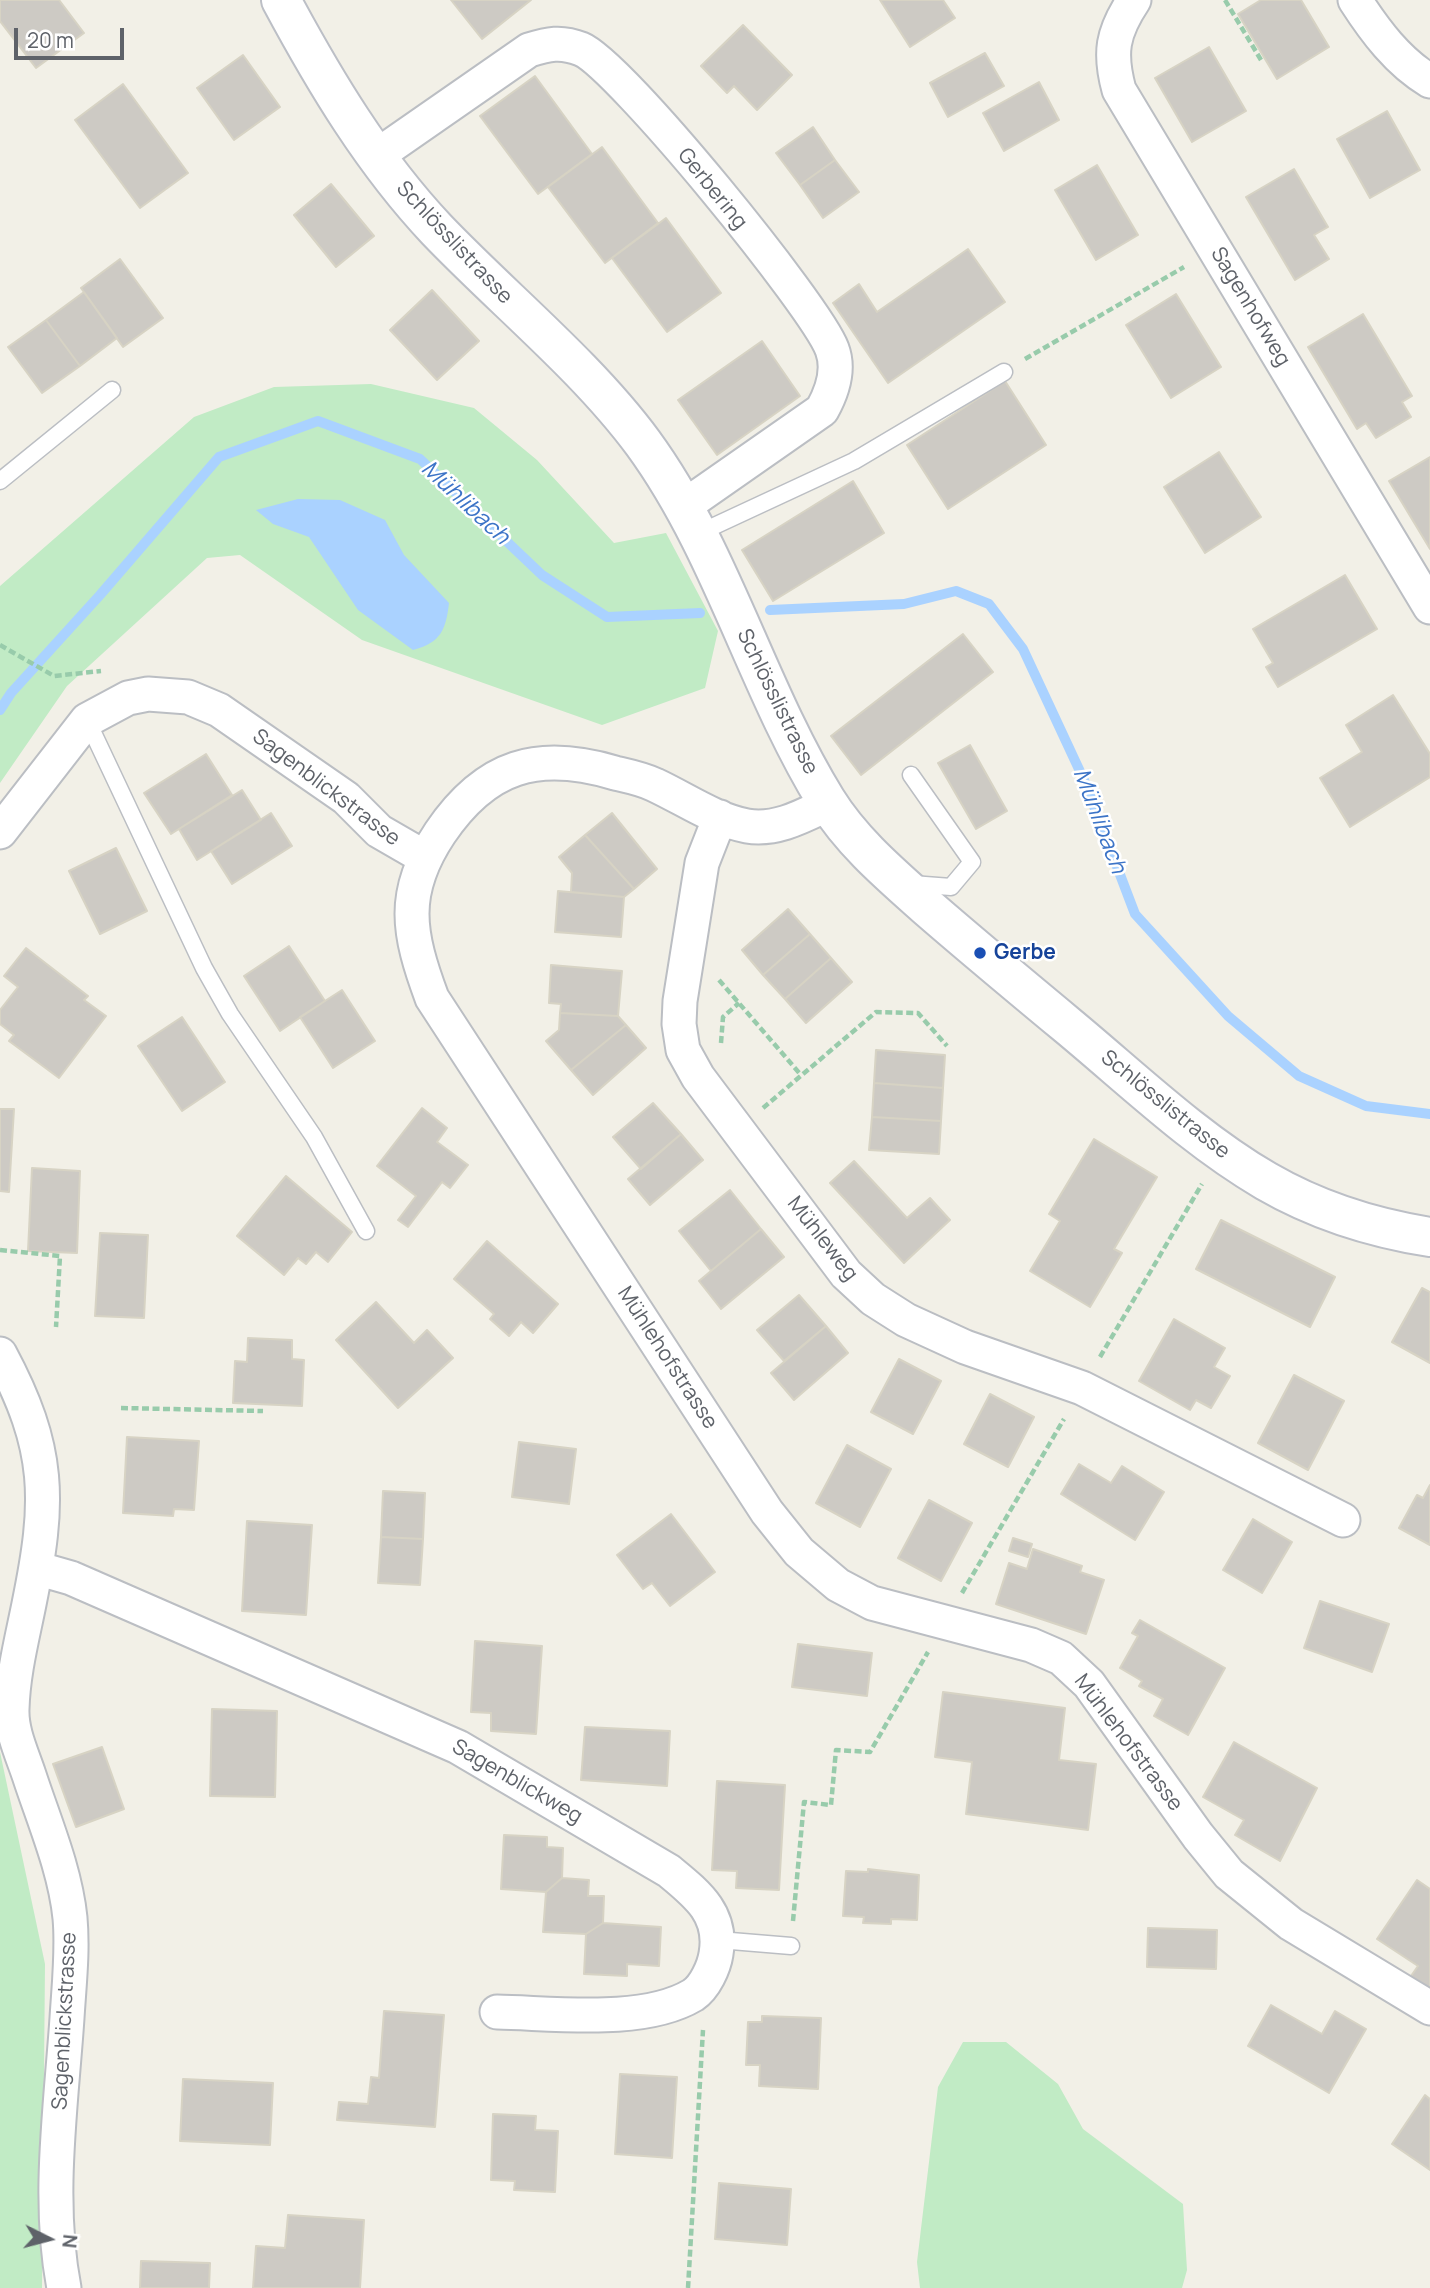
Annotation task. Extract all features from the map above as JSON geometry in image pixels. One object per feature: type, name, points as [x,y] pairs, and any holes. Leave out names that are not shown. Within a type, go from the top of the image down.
[{"type":"main road","name":"Schlösslistrasse","points":[[281,0],[318,71],[375,157],[435,227],[610,403],[644,444],[690,520],[784,725],[828,804],[868,854],[1144,1089],[1222,1151],[1266,1181],[1318,1206],[1357,1220],[1430,1237]]},
{"type":"street","name":"Sagenhofweg","points":[[1134,0],[1114,37],[1112,64],[1119,90],[1430,607]]},
{"type":"street","points":[[1355,0],[1402,61],[1430,81]]},
{"type":"street","name":"Gerbering","points":[[375,157],[529,50],[556,42],[582,49],[606,67],[704,174],[817,323],[833,350],[835,368],[833,390],[821,410],[690,520]]},
{"type":"street","name":"Sagenblickstrasse","points":[[0,832],[86,720],[128,698],[148,694],[188,698],[209,706],[345,798],[379,831],[424,857]]},
{"type":"street","name":"Mühlehofstrasse","points":[[828,804],[774,826],[748,826],[720,817],[652,783],[601,769],[556,761],[531,763],[509,769],[456,809],[424,857],[415,879],[410,913],[414,950],[432,998],[767,1511],[799,1552],[838,1585],[872,1603],[1031,1645],[1061,1658],[1090,1684],[1229,1874],[1291,1924],[1430,2008]]},
{"type":"street","name":"Mühleweg","points":[[720,817],[702,863],[680,1001],[679,1024],[683,1050],[698,1077],[846,1274],[873,1299],[906,1320],[965,1347],[1082,1388],[1343,1520]]},
{"type":"street","name":"Sagenblickstrasse","points":[[0,1354],[21,1394],[36,1437],[44,1482],[36,1568],[15,1674],[12,1712],[17,1741],[62,1880],[70,1919],[70,1969],[55,2219],[64,2288]]},
{"type":"street","name":"Sagenblickweg","points":[[36,1568],[72,1578],[458,1747],[669,1871],[700,1897],[714,1916],[719,1940]]},
{"type":"street","points":[[497,2012],[649,2012],[695,1994],[715,1966],[719,1940]]},
{"type":"lane","points":[[690,520],[854,461],[1004,372]]},
{"type":"lane","points":[[0,481],[112,390]]},
{"type":"lane","points":[[86,720],[204,968],[230,1014],[314,1137],[366,1231]]},
{"type":"lane","points":[[899,882],[951,887],[972,862],[911,775]]},
{"type":"lane","points":[[719,1940],[790,1946]]},
{"type":"path","points":[[1225,0],[1261,60]]},
{"type":"path","points":[[1018,363],[1189,264]]},
{"type":"path","points":[[0,645],[54,676],[113,671]]},
{"type":"path","points":[[689,946],[802,1075]]},
{"type":"path","points":[[720,1056],[723,1017],[739,1003]]},
{"type":"path","points":[[752,1100],[760,1111],[876,1012],[918,1013],[947,1046]]},
{"type":"path","points":[[790,1946],[804,1802],[831,1805],[836,1750],[870,1752],[1209,1173]]},
{"type":"path","points":[[0,1250],[60,1256],[56,1327]]},
{"type":"path","points":[[121,1408],[263,1411]]},
{"type":"path","points":[[688,2288],[704,2016],[695,1994]]},
{"type":"green space","points":[[371,384],[474,408],[537,460],[614,543],[666,533],[718,631],[705,688],[602,725],[362,640],[240,555],[207,558],[67,686],[0,783],[0,586],[194,417],[274,387]]},
{"type":"green space","points":[[0,1752],[45,1964],[42,2288],[0,2288]]},
{"type":"green space","points":[[963,2042],[1006,2042],[1058,2084],[1083,2129],[1183,2204],[1187,2270],[1182,2288],[920,2288],[917,2262],[938,2087]]},
{"type":"water","points":[[298,499],[340,500],[385,520],[404,555],[449,603],[444,627],[436,639],[413,650],[358,610],[309,537],[273,524],[256,510]]},
{"type":"building","points":[[0,0],[59,0],[84,33],[36,68],[0,21]]},
{"type":"building","points":[[451,0],[531,0],[482,39]]},
{"type":"building","points":[[880,0],[943,0],[955,18],[910,47]]},
{"type":"building","points":[[1261,0],[1301,0],[1329,47],[1277,79],[1238,14]]},
{"type":"building","points":[[743,25],[792,75],[757,110],[734,86],[727,93],[701,66]]},
{"type":"building","points":[[1209,47],[1246,111],[1192,142],[1155,78]]},
{"type":"building","points":[[985,53],[1004,86],[948,117],[930,83]]},
{"type":"building","points":[[243,55],[280,107],[234,140],[197,88]]},
{"type":"building","points":[[535,76],[592,154],[538,194],[480,116]]},
{"type":"building","points":[[1039,82],[1059,120],[1004,151],[983,113]]},
{"type":"building","points":[[123,84],[188,173],[140,208],[75,120]]},
{"type":"building","points":[[1387,111],[1420,170],[1370,198],[1337,139]]},
{"type":"building","points":[[813,127],[835,160],[800,185],[776,153]]},
{"type":"building","points":[[602,147],[658,223],[605,263],[548,187]]},
{"type":"building","points":[[835,160],[859,192],[823,218],[800,185]]},
{"type":"building","points":[[1097,165],[1138,235],[1096,260],[1055,190]]},
{"type":"building","points":[[1294,169],[1328,227],[1314,235],[1329,259],[1295,280],[1246,197]]},
{"type":"building","points":[[331,184],[374,236],[336,267],[294,215]]},
{"type":"building","points":[[666,218],[721,293],[667,332],[612,258]]},
{"type":"building","points":[[968,249],[1005,302],[888,383],[833,303],[859,284],[877,312]]},
{"type":"building","points":[[120,259],[163,318],[123,347],[81,288]]},
{"type":"building","points":[[432,290],[479,341],[437,380],[390,330]]},
{"type":"building","points":[[84,292],[117,338],[80,366],[46,320]]},
{"type":"building","points":[[1176,294],[1221,367],[1171,398],[1126,325]]},
{"type":"building","points":[[1363,314],[1412,396],[1402,402],[1411,417],[1376,438],[1366,423],[1357,429],[1308,347]]},
{"type":"building","points":[[46,320],[80,366],[42,393],[8,347]]},
{"type":"building","points":[[762,341],[800,396],[717,455],[678,400]]},
{"type":"building","points":[[1005,381],[1046,445],[948,509],[907,445]]},
{"type":"building","points":[[1219,452],[1261,517],[1205,553],[1164,487]]},
{"type":"building","points":[[1430,457],[1430,549],[1389,481]]},
{"type":"building","points":[[853,481],[884,533],[773,601],[742,550]]},
{"type":"building","points":[[1345,575],[1377,629],[1278,687],[1266,667],[1273,663],[1253,629]]},
{"type":"building","points":[[963,634],[993,672],[861,775],[831,736]]},
{"type":"building","points":[[1393,695],[1430,754],[1430,777],[1350,827],[1320,778],[1362,752],[1346,725]]},
{"type":"building","points":[[970,745],[1007,811],[976,829],[938,763]]},
{"type":"building","points":[[206,754],[232,795],[171,834],[144,793]]},
{"type":"building","points":[[242,790],[261,820],[197,860],[179,829]]},
{"type":"building","points":[[271,813],[292,846],[232,884],[211,851]]},
{"type":"building","points":[[612,813],[657,869],[634,889],[585,835]]},
{"type":"building","points":[[585,835],[634,889],[624,897],[571,892],[572,873],[559,857]]},
{"type":"building","points":[[116,848],[147,911],[100,934],[69,871]]},
{"type":"building","points":[[558,891],[624,897],[621,937],[555,932]]},
{"type":"building","points":[[788,909],[810,934],[763,975],[742,950]]},
{"type":"building","points":[[810,934],[831,958],[785,999],[763,975]]},
{"type":"building","points":[[289,946],[325,1001],[280,1031],[244,976]]},
{"type":"building","points":[[26,948],[88,996],[84,1000],[106,1016],[59,1078],[9,1041],[14,1035],[0,1024],[0,1010],[18,987],[4,976]]},
{"type":"building","points":[[831,958],[852,982],[806,1023],[785,999]]},
{"type":"building","points":[[551,965],[622,971],[618,1016],[560,1013],[561,1004],[549,1003]]},
{"type":"building","points":[[342,990],[375,1041],[333,1068],[300,1017]]},
{"type":"building","points":[[560,1013],[618,1016],[626,1025],[571,1070],[546,1041],[559,1030]]},
{"type":"building","points":[[182,1017],[225,1082],[182,1111],[138,1046]]},
{"type":"building","points":[[626,1025],[646,1048],[593,1095],[571,1070]]},
{"type":"building","points":[[876,1050],[945,1055],[943,1088],[874,1083]]},
{"type":"building","points":[[874,1083],[943,1088],[941,1121],[872,1117]]},
{"type":"building","points":[[653,1103],[681,1134],[641,1169],[613,1137]]},
{"type":"building","points":[[422,1108],[447,1128],[437,1142],[468,1165],[450,1188],[442,1182],[408,1227],[398,1220],[416,1196],[377,1166]]},
{"type":"building","points":[[0,1109],[14,1109],[9,1192],[0,1191]]},
{"type":"building","points":[[872,1117],[941,1121],[939,1154],[869,1150]]},
{"type":"building","points":[[681,1134],[703,1160],[650,1205],[628,1179]]},
{"type":"building","points":[[1094,1139],[1157,1177],[1114,1249],[1122,1253],[1090,1307],[1030,1271],[1060,1221],[1049,1214]]},
{"type":"building","points":[[854,1161],[907,1218],[930,1198],[950,1220],[904,1263],[830,1183]]},
{"type":"building","points":[[32,1168],[80,1171],[77,1253],[28,1251]]},
{"type":"building","points":[[286,1176],[352,1232],[328,1262],[316,1252],[306,1264],[298,1258],[284,1275],[237,1236]]},
{"type":"building","points":[[730,1190],[761,1229],[711,1271],[679,1231]]},
{"type":"building","points":[[1221,1220],[1335,1277],[1310,1327],[1196,1269]]},
{"type":"building","points":[[761,1229],[784,1257],[721,1309],[699,1281]]},
{"type":"building","points":[[100,1233],[148,1235],[144,1318],[95,1316]]},
{"type":"building","points":[[487,1241],[558,1304],[533,1333],[521,1322],[509,1336],[490,1319],[494,1314],[454,1279]]},
{"type":"building","points":[[1422,1288],[1430,1292],[1430,1363],[1392,1342]]},
{"type":"building","points":[[799,1295],[826,1326],[784,1361],[757,1330]]},
{"type":"building","points":[[376,1302],[414,1343],[427,1330],[453,1358],[398,1408],[336,1340]]},
{"type":"building","points":[[1174,1319],[1225,1348],[1214,1367],[1230,1376],[1211,1408],[1196,1400],[1190,1410],[1139,1381]]},
{"type":"building","points":[[826,1326],[848,1353],[794,1400],[771,1373]]},
{"type":"building","points":[[248,1338],[292,1340],[292,1359],[304,1360],[302,1406],[233,1403],[235,1361],[247,1362]]},
{"type":"building","points":[[899,1359],[941,1381],[913,1434],[871,1412]]},
{"type":"building","points":[[1294,1375],[1344,1401],[1308,1470],[1258,1443]]},
{"type":"building","points":[[990,1394],[1034,1417],[1008,1467],[964,1444]]},
{"type":"building","points":[[127,1437],[199,1441],[194,1510],[174,1509],[173,1516],[123,1513]]},
{"type":"building","points":[[519,1442],[576,1449],[569,1504],[512,1497]]},
{"type":"building","points":[[847,1445],[891,1469],[860,1527],[816,1503]]},
{"type":"building","points":[[1079,1464],[1111,1483],[1122,1466],[1164,1492],[1135,1540],[1061,1494]]},
{"type":"building","points":[[1430,1485],[1430,1545],[1399,1528],[1417,1495],[1423,1498]]},
{"type":"building","points":[[383,1491],[425,1493],[423,1539],[381,1537]]},
{"type":"building","points":[[929,1500],[972,1523],[941,1581],[898,1558]]},
{"type":"building","points":[[671,1514],[715,1572],[670,1606],[652,1583],[643,1589],[617,1555]]},
{"type":"building","points":[[1253,1519],[1292,1542],[1262,1593],[1223,1570]]},
{"type":"building","points":[[247,1521],[312,1525],[306,1615],[242,1611]]},
{"type":"building","points":[[381,1537],[423,1539],[420,1585],[378,1583]]},
{"type":"building","points":[[1013,1538],[1032,1544],[1028,1557],[1009,1551]]},
{"type":"building","points":[[1033,1549],[1082,1566],[1080,1572],[1104,1580],[1086,1634],[996,1604],[1009,1563],[1027,1569]]},
{"type":"building","points":[[1320,1601],[1389,1624],[1372,1672],[1304,1648]]},
{"type":"building","points":[[1140,1620],[1225,1668],[1188,1735],[1154,1716],[1163,1699],[1139,1686],[1142,1681],[1120,1668],[1138,1636],[1132,1633]]},
{"type":"building","points":[[475,1641],[542,1646],[536,1734],[491,1731],[491,1713],[471,1712]]},
{"type":"building","points":[[798,1644],[872,1653],[867,1696],[792,1687]]},
{"type":"building","points":[[943,1692],[1065,1708],[1059,1760],[1096,1764],[1088,1830],[966,1814],[972,1762],[935,1757]]},
{"type":"building","points":[[212,1709],[277,1711],[275,1797],[210,1796]]},
{"type":"building","points":[[585,1727],[670,1731],[667,1786],[581,1780]]},
{"type":"building","points":[[1234,1742],[1317,1788],[1280,1861],[1235,1835],[1244,1820],[1203,1797]]},
{"type":"building","points":[[102,1747],[124,1809],[76,1827],[53,1764]]},
{"type":"building","points":[[717,1781],[785,1785],[779,1890],[736,1888],[737,1871],[712,1870]]},
{"type":"building","points":[[504,1835],[547,1837],[547,1847],[563,1848],[562,1878],[546,1892],[501,1889]]},
{"type":"building","points":[[868,1869],[919,1875],[917,1920],[891,1919],[891,1924],[863,1923],[864,1917],[843,1916],[846,1871],[868,1872]]},
{"type":"building","points":[[562,1878],[589,1880],[588,1896],[604,1896],[603,1923],[586,1934],[543,1932],[546,1892]]},
{"type":"building","points":[[1417,1880],[1430,1889],[1430,1989],[1411,1976],[1418,1966],[1377,1939]]},
{"type":"building","points":[[603,1923],[661,1927],[659,1966],[627,1964],[627,1976],[584,1974],[586,1934]]},
{"type":"building","points":[[1148,1928],[1217,1930],[1216,1969],[1147,1967]]},
{"type":"building","points":[[1271,2005],[1322,2034],[1335,2011],[1366,2029],[1329,2093],[1248,2046]]},
{"type":"building","points":[[384,2011],[444,2015],[435,2127],[337,2120],[339,2102],[368,2104],[371,2077],[379,2078]]},
{"type":"building","points":[[762,2016],[821,2018],[818,2089],[759,2086],[760,2065],[746,2065],[748,2022],[762,2022]]},
{"type":"building","points":[[620,2074],[677,2077],[672,2158],[615,2154]]},
{"type":"building","points":[[183,2079],[273,2083],[270,2145],[180,2141]]},
{"type":"building","points":[[1425,2095],[1430,2099],[1430,2170],[1392,2144]]},
{"type":"building","points":[[493,2114],[536,2116],[535,2130],[558,2131],[555,2192],[514,2190],[515,2181],[491,2180]]},
{"type":"building","points":[[719,2183],[791,2189],[787,2245],[715,2239]]},
{"type":"building","points":[[288,2215],[364,2220],[360,2288],[253,2288],[256,2246],[285,2248]]},
{"type":"building","points":[[141,2261],[210,2263],[209,2288],[140,2288]]},
{"type":"waterway","name":"Mühlibach","points":[[0,710],[11,693],[219,457],[318,421],[420,459],[542,575],[607,617],[700,613]]},
{"type":"waterway","name":"Mühlibach","points":[[770,610],[904,604],[956,591],[989,604],[1023,649],[1084,780],[1135,914],[1228,1016],[1299,1076],[1366,1106],[1430,1114]]},
{"type":"place","name":"Gerbe","points":[[980,953]]}]
